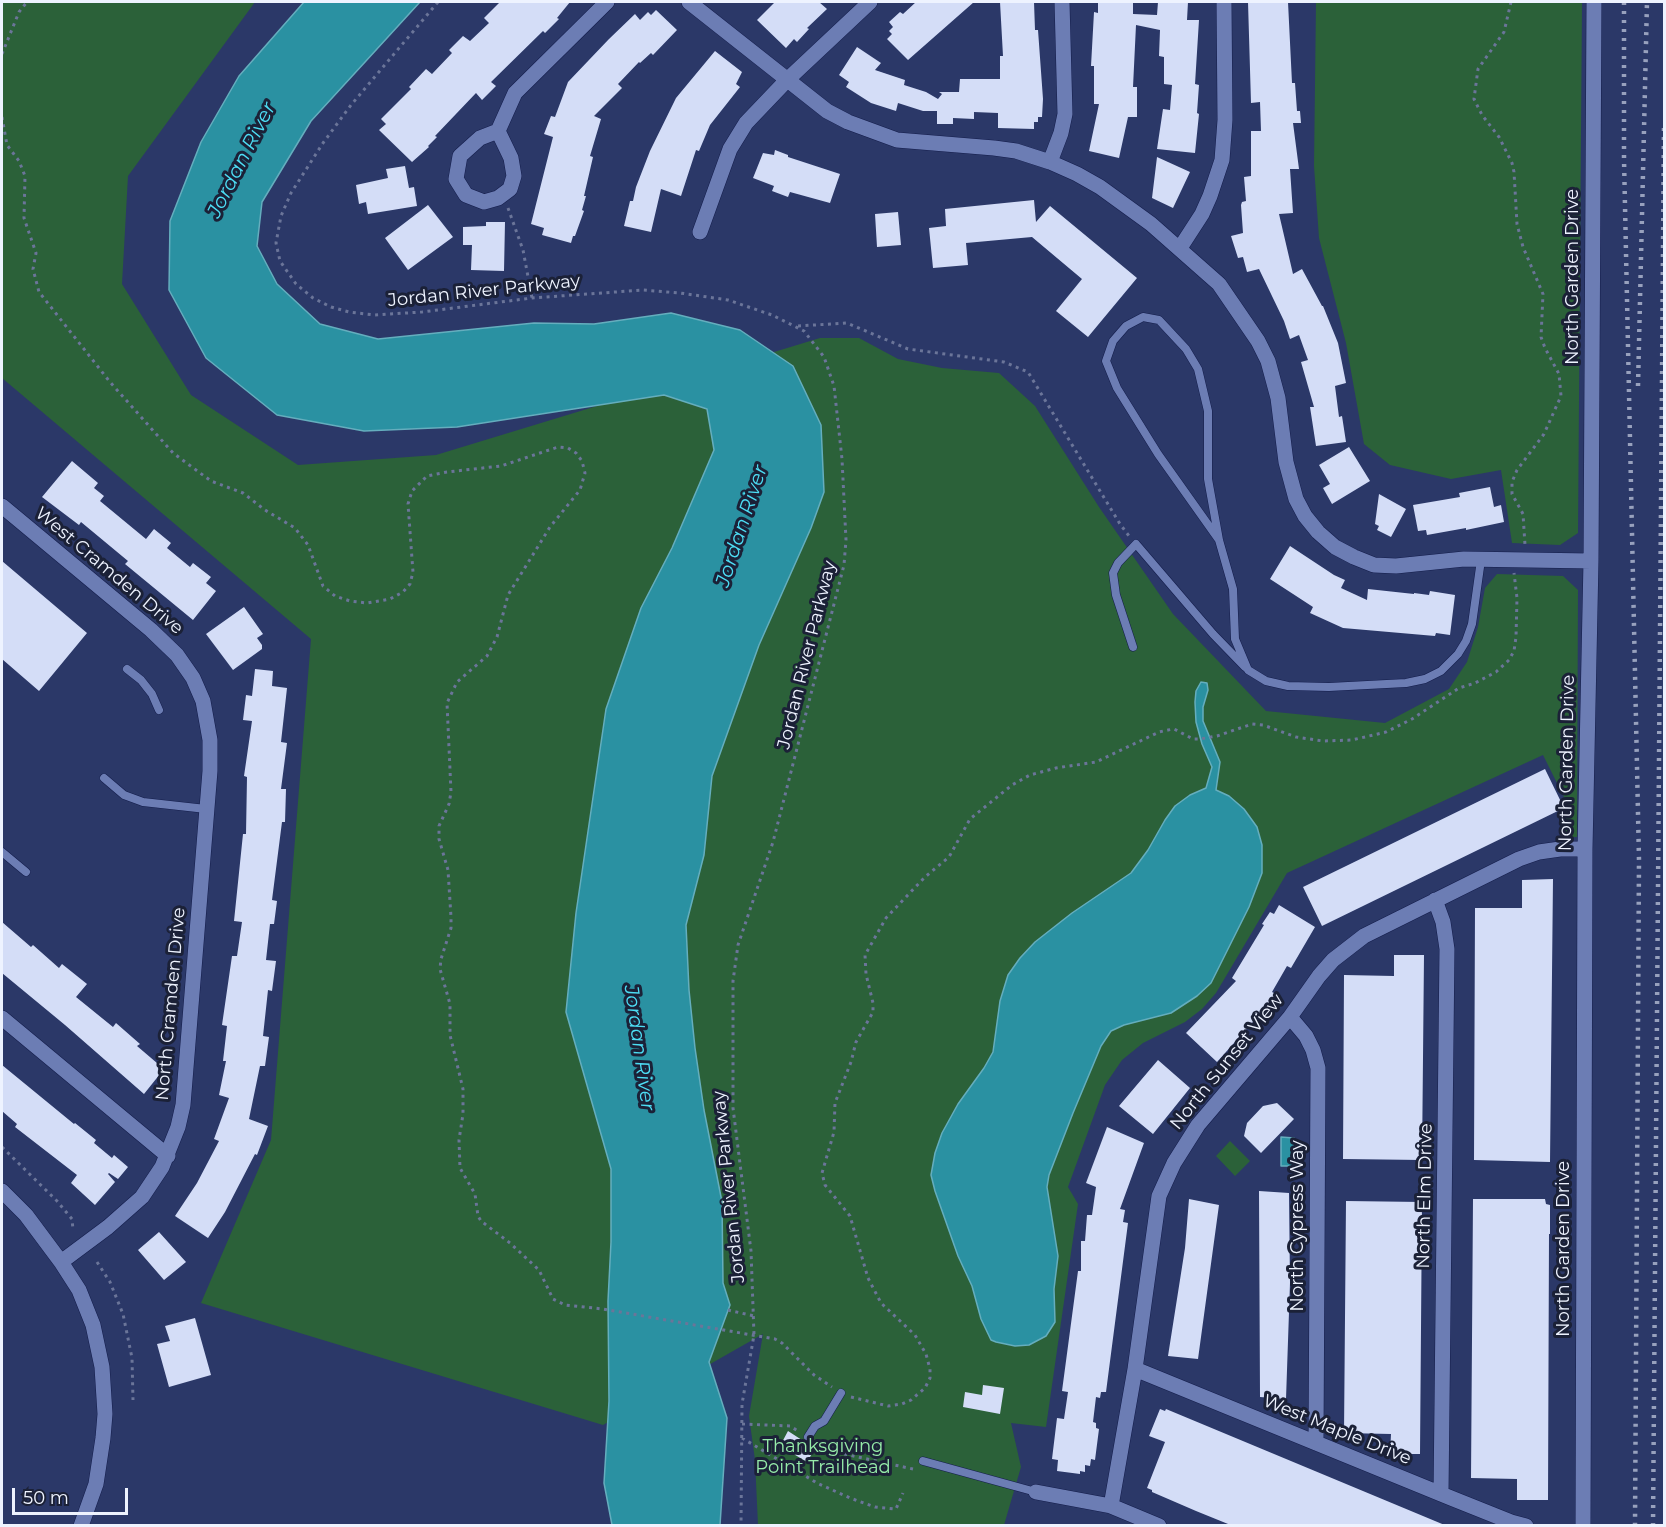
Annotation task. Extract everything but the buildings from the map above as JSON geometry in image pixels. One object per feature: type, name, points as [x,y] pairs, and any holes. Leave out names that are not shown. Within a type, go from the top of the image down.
[{"type":"street","points":[[498,131],[511,158],[514,176],[510,189],[498,198],[484,202],[466,195],[456,179],[460,156],[480,138],[498,131],[515,93],[607,2]]},
{"type":"street","points":[[689,2],[828,111],[872,132],[897,140],[994,148],[1050,162],[1077,174],[1121,200],[1180,248],[1219,284],[1258,341],[1268,361],[1278,398],[1290,481],[1296,499],[1305,516],[1335,547],[1374,565],[1396,566],[1447,560],[1591,561]]},
{"type":"street","points":[[700,232],[722,169],[746,123],[787,80],[870,2]]},
{"type":"street","points":[[1050,162],[1061,133],[1065,114],[1062,2]]},
{"type":"street","points":[[1180,248],[1206,205],[1222,160],[1225,120],[1224,2]]},
{"type":"street","name":"North Garden Drive","points":[[1583,1526],[1585,849],[1591,561],[1594,2]]},
{"type":"street","name":"West Cramden Drive","points":[[2,506],[151,630],[177,655],[193,678],[203,701]]},
{"type":"street","name":"North Cramden Drive","points":[[61,1262],[130,1209],[153,1183],[168,1156],[178,1128],[183,1105],[206,809],[210,740],[203,701]]},
{"type":"street","name":"North Sunset View","points":[[1111,1506],[1135,1369],[1159,1196],[1174,1163],[1198,1125],[1290,1017],[1319,976],[1347,948],[1364,936],[1519,859],[1539,852],[1585,849]]},
{"type":"street","name":"North Elm Drive","points":[[1435,900],[1443,922],[1447,949],[1441,1494]]},
{"type":"street","name":"North Cypress Way","points":[[1290,1017],[1306,1036],[1318,1068],[1316,1443]]},
{"type":"street","points":[[2,1018],[168,1156]]},
{"type":"street","points":[[2,1191],[26,1215],[61,1262],[79,1290],[93,1325],[102,1367],[105,1414],[100,1461],[90,1503],[81,1526]]},
{"type":"street","name":"West Maple Drive","points":[[1135,1369],[1441,1494],[1526,1526]]},
{"type":"street","points":[[1036,1492],[1111,1506],[1159,1526]]},
{"type":"lane","points":[[1219,540],[1158,454],[1118,388],[1106,361],[1113,341],[1126,327],[1143,317],[1159,320],[1186,349],[1198,369],[1208,411],[1208,479],[1219,540],[1233,589],[1235,639],[1248,670]]},
{"type":"lane","points":[[1133,647],[1116,595],[1113,573],[1118,563],[1136,544],[1213,634],[1248,670],[1266,681],[1288,686],[1329,687],[1425,679],[1441,671],[1458,654],[1466,641],[1472,624],[1480,560]]},
{"type":"lane","points":[[127,669],[141,680],[152,694],[159,710]]},
{"type":"lane","points":[[104,778],[124,795],[143,802],[206,809]]},
{"type":"lane","points":[[2,852],[26,872]]},
{"type":"lane","points":[[808,1437],[815,1426],[824,1420],[841,1393]]},
{"type":"lane","points":[[923,1461],[1036,1492]]},
{"type":"path","points":[[2,54],[19,12],[27,2]]},
{"type":"path","name":"Jordan River Parkway","points":[[438,2],[351,105],[291,193],[281,216],[276,243],[280,261],[296,285],[313,298],[341,310],[389,315],[532,298],[642,290],[728,300],[754,308],[796,326],[810,336],[824,357],[834,386],[842,459],[846,552],[784,802],[773,842],[741,934],[734,968],[733,1108],[752,1257],[754,1316],[754,1335],[743,1391],[741,1526]]},
{"type":"path","points":[[1511,2],[1504,32],[1479,69],[1474,99],[1512,163],[1517,224],[1523,247],[1543,294],[1541,337],[1559,375],[1561,396],[1545,434],[1517,470],[1512,482],[1512,494],[1522,513],[1526,545]]},
{"type":"path","points":[[2,117],[8,145],[19,161],[25,176],[24,218],[36,253],[33,268],[39,292],[111,382],[173,453],[211,481],[243,493],[265,510],[296,528],[308,545],[323,586],[335,596],[367,603],[390,599],[403,592],[410,584],[412,559],[408,504],[412,491],[427,476],[501,466],[558,447],[568,448],[582,461],[585,473],[579,490],[549,527],[508,595],[497,638],[488,656],[456,682],[447,703],[451,792],[449,804],[439,825],[448,870],[452,917],[451,928],[441,959],[441,969],[450,1004],[450,1035],[464,1089],[459,1140],[460,1168],[475,1194],[478,1216],[481,1221],[510,1243],[538,1270],[553,1299],[565,1305],[603,1309],[771,1338],[782,1343],[814,1375],[841,1393],[861,1401],[888,1406],[911,1400],[925,1388],[930,1378],[926,1354],[915,1335],[881,1303],[868,1278],[850,1216],[825,1185],[822,1173],[834,1132],[835,1103],[856,1042],[873,1012],[865,954],[881,925],[904,897],[949,857],[970,819],[1012,785],[1030,775],[1096,762],[1159,732],[1174,729],[1192,739],[1211,738]]},
{"type":"path","points":[[498,198],[508,206],[523,250],[532,298]]},
{"type":"path","points":[[796,326],[847,323],[908,349],[1004,362],[1028,372],[1120,524],[1136,544]]},
{"type":"path","points":[[2,1147],[57,1201],[72,1219],[73,1230]]},
{"type":"path","points":[[96,1262],[110,1282],[123,1314],[132,1358],[133,1400]]},
{"type":"path","points":[[728,1310],[754,1316]]},
{"type":"path","points":[[742,1424],[790,1426],[835,1452],[913,1469]]},
{"type":"path","points":[[742,1438],[817,1483],[875,1507],[896,1509],[903,1493]]},
{"type":"green space","name":"Thanksgiving Point Trailhead","points":[[2,2],[255,2],[128,176],[122,284],[191,395],[298,465],[436,455],[820,338],[859,338],[898,359],[942,368],[999,373],[1035,406],[1099,507],[1173,614],[1266,711],[1385,723],[1449,689],[1467,662],[1478,627],[1485,588],[1497,574],[1563,576],[1578,590],[1577,837],[1561,838],[1567,803],[1543,755],[1287,873],[1216,993],[1202,1009],[1185,1022],[1143,1043],[1122,1060],[1105,1085],[1068,1187],[1078,1204],[1046,1427],[1011,1423],[1021,1467],[1004,1525],[758,1525],[755,1460],[749,1416],[763,1334],[603,1425],[201,1303],[271,1140],[311,639],[2,378]]},
{"type":"green space","points":[[1316,2],[1582,2],[1578,533],[1560,545],[1512,543],[1501,470],[1451,479],[1390,465],[1364,444],[1346,343],[1319,238],[1314,166]]},
{"type":"green space","points":[[1230,1141],[1250,1161],[1235,1176],[1216,1156]]},
{"type":"water","name":"Jordan River","points":[[304,2],[420,2],[311,121],[262,202],[257,246],[277,284],[320,324],[378,339],[534,323],[594,324],[671,313],[740,330],[793,366],[821,425],[824,492],[811,528],[759,645],[712,776],[704,855],[686,925],[695,1048],[704,1110],[722,1202],[723,1283],[730,1305],[709,1362],[727,1418],[720,1525],[612,1525],[604,1483],[609,1401],[608,1301],[611,1169],[566,1012],[576,913],[606,709],[641,608],[672,548],[714,450],[707,409],[664,395],[457,427],[364,431],[277,415],[206,358],[169,290],[170,221],[201,142],[239,76]]},
{"type":"water","points":[[1201,682],[1207,683],[1208,690],[1203,707],[1203,721],[1220,762],[1216,790],[1229,796],[1244,809],[1257,827],[1262,845],[1262,873],[1249,907],[1211,983],[1197,996],[1171,1013],[1124,1025],[1111,1031],[1101,1046],[1049,1175],[1047,1187],[1058,1256],[1054,1289],[1055,1322],[1046,1336],[1029,1345],[1015,1346],[996,1342],[991,1340],[981,1319],[972,1286],[958,1256],[935,1191],[931,1175],[935,1153],[942,1133],[958,1104],[993,1052],[1000,1001],[1008,975],[1020,958],[1035,942],[1072,913],[1131,873],[1175,806],[1190,795],[1206,788],[1212,767],[1196,722],[1196,691]]},
{"type":"water","points":[[1281,1137],[1294,1138],[1294,1166],[1281,1166]]},
{"type":"railway","points":[[1624,2],[1624,159],[1639,860],[1635,1526]]},
{"type":"railway","points":[[1638,386],[1647,2]]},
{"type":"railway","points":[[1653,1526],[1664,123]]}]
